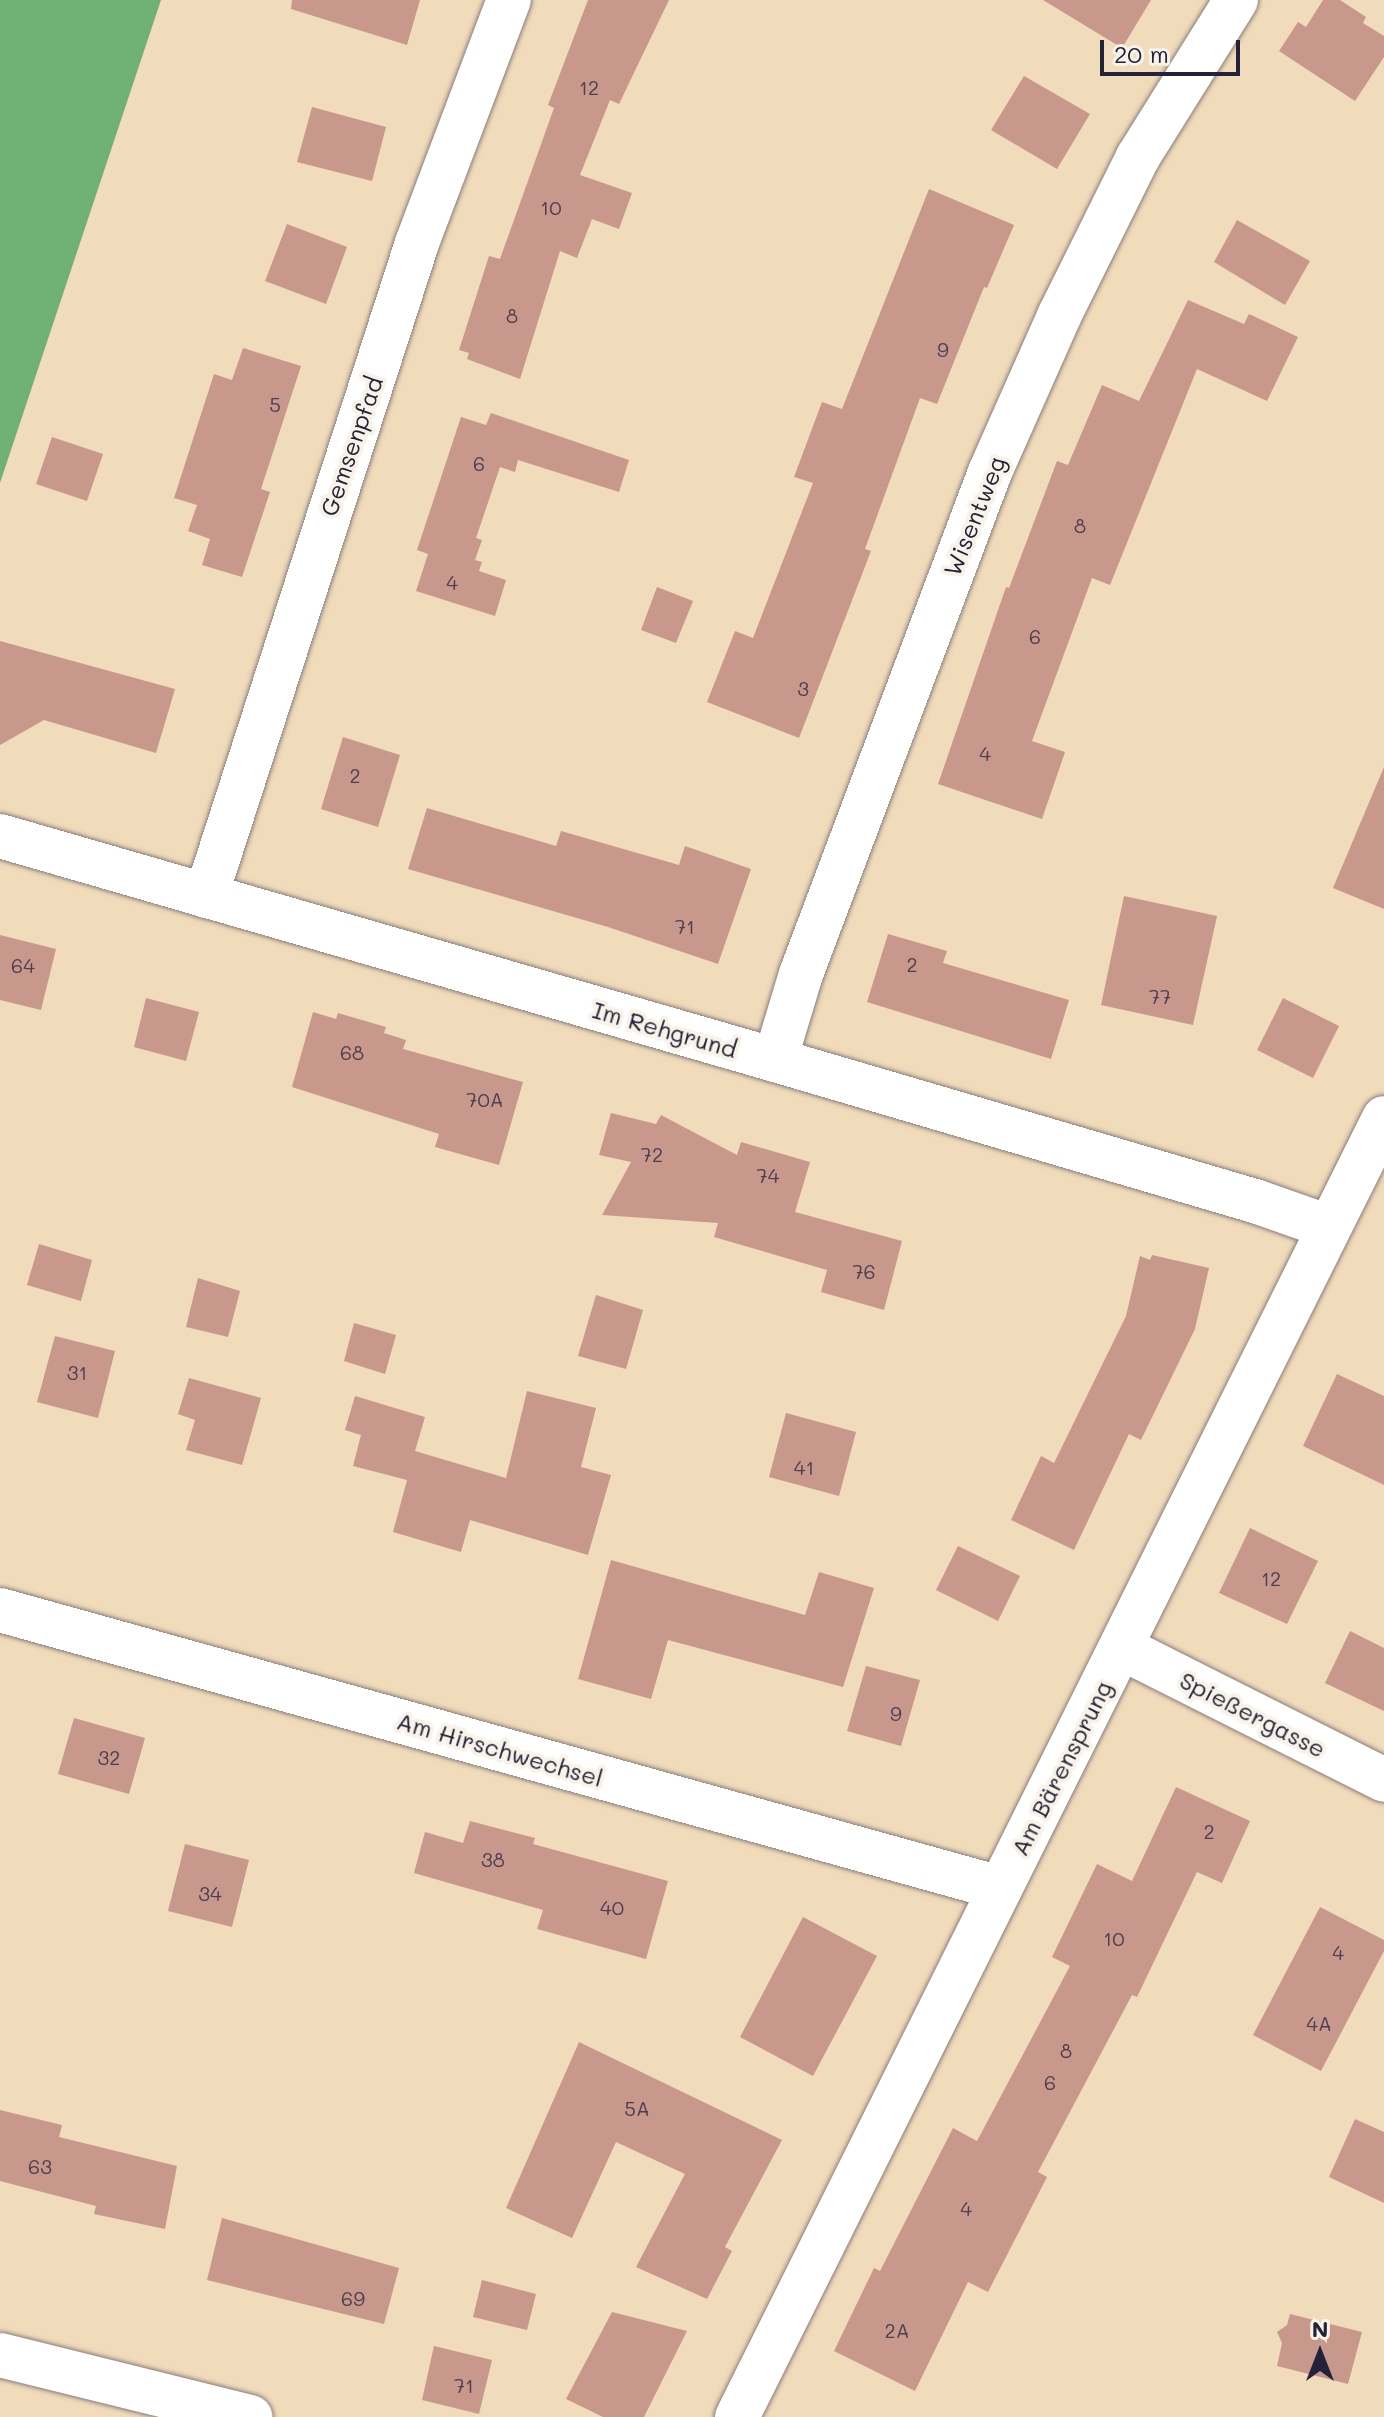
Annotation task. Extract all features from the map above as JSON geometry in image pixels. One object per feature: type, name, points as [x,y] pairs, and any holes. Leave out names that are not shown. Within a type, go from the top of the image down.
[{"type":"street","name":"Gemsenpfad","points":[[206,896],[417,243],[509,0]]},
{"type":"street","name":"Wisentweg","points":[[775,1060],[806,960],[990,472],[1060,314],[1138,157],[1236,0]]},
{"type":"street","name":"Im Rehgrund","points":[[0,836],[1258,1202],[1329,1227]]},
{"type":"street","name":"Am Bärensprung","points":[[737,2417],[1384,1118]]},
{"type":"street","name":"Am Hirschwechsel","points":[[0,1610],[1000,1888]]},
{"type":"street","name":"Spießergasse","points":[[1122,1648],[1384,1780]]},
{"type":"street","points":[[0,2355],[250,2417]]},
{"type":"green space","points":[[0,0],[161,0],[0,483]]},
{"type":"building","points":[[292,0],[420,0],[407,45],[291,9]]},
{"type":"building","points":[[588,0],[669,0],[619,104],[610,100],[580,175],[632,193],[619,229],[592,219],[577,258],[560,251],[520,379],[467,359],[469,353],[459,350],[489,256],[500,259],[554,108],[548,105]]},
{"type":"building","points":[[1043,0],[1151,0],[1122,48]]},
{"type":"building","points":[[1323,0],[1340,0],[1366,17],[1363,23],[1384,36],[1384,57],[1355,101],[1279,51],[1298,22],[1306,27]]},
{"type":"building","points":[[1024,76],[1090,114],[1057,169],[991,130]]},
{"type":"building","points":[[312,107],[386,127],[372,181],[297,162]]},
{"type":"building","points":[[929,189],[1014,225],[987,288],[984,287],[937,404],[920,398],[865,549],[871,551],[799,738],[707,702],[735,631],[753,638],[813,483],[794,477],[822,402],[842,409]]},
{"type":"building","points":[[1237,220],[1310,261],[1285,305],[1214,262]]},
{"type":"building","points":[[287,224],[347,247],[326,304],[265,281]]},
{"type":"building","points":[[1188,300],[1244,324],[1249,314],[1298,337],[1267,401],[1197,369],[1110,585],[1092,578],[1032,741],[1065,752],[1042,819],[938,784],[1006,587],[1009,588],[1057,461],[1068,465],[1102,385],[1139,401]]},
{"type":"building","points":[[243,348],[301,366],[261,489],[270,492],[242,577],[202,565],[210,539],[188,531],[197,505],[174,498],[214,374],[232,380]]},
{"type":"building","points":[[491,413],[629,460],[619,492],[518,460],[515,472],[500,467],[476,538],[482,540],[475,560],[482,562],[479,571],[506,580],[495,616],[416,591],[428,554],[417,550],[461,417],[486,425]]},
{"type":"building","points":[[52,437],[103,454],[87,501],[36,484]]},
{"type":"building","points":[[657,587],[693,601],[676,643],[641,630]]},
{"type":"building","points":[[0,641],[175,689],[156,753],[44,720],[0,745]]},
{"type":"building","points":[[343,737],[400,755],[378,827],[321,809]]},
{"type":"building","points":[[1384,767],[1384,909],[1333,888]]},
{"type":"building","points":[[427,808],[556,846],[561,831],[679,865],[685,846],[751,869],[718,964],[608,927],[408,869]]},
{"type":"building","points":[[1124,896],[1217,916],[1193,1025],[1101,1005]]},
{"type":"building","points":[[888,934],[947,951],[943,963],[1069,1000],[1051,1059],[867,1002]]},
{"type":"building","points":[[0,935],[56,949],[41,1010],[0,1000]]},
{"type":"building","points":[[146,998],[199,1012],[186,1061],[134,1047]]},
{"type":"building","points":[[1283,998],[1339,1026],[1313,1078],[1257,1050]]},
{"type":"building","points":[[313,1012],[336,1019],[338,1013],[386,1027],[384,1033],[406,1040],[403,1049],[523,1082],[499,1165],[435,1147],[439,1134],[292,1087]]},
{"type":"building","points":[[611,1113],[656,1124],[661,1115],[737,1155],[741,1142],[810,1162],[795,1212],[902,1241],[884,1310],[821,1292],[827,1270],[714,1237],[718,1223],[602,1215],[631,1162],[599,1155]]},
{"type":"building","points":[[39,1244],[92,1260],[81,1301],[27,1285]]},
{"type":"building","points":[[1152,1255],[1209,1268],[1195,1329],[1141,1440],[1129,1434],[1074,1550],[1011,1520],[1041,1456],[1054,1463],[1126,1316],[1140,1256],[1150,1260]]},
{"type":"building","points":[[198,1278],[240,1291],[228,1337],[186,1327]]},
{"type":"building","points":[[596,1295],[643,1310],[626,1369],[578,1356]]},
{"type":"building","points":[[354,1323],[396,1335],[385,1374],[344,1361]]},
{"type":"building","points":[[55,1336],[115,1351],[98,1418],[37,1402]]},
{"type":"building","points":[[1337,1374],[1384,1396],[1384,1485],[1303,1446]]},
{"type":"building","points":[[189,1378],[261,1398],[242,1465],[186,1450],[195,1420],[178,1414]]},
{"type":"building","points":[[527,1391],[596,1408],[581,1467],[611,1475],[588,1555],[470,1520],[461,1552],[393,1532],[407,1480],[353,1466],[361,1435],[345,1430],[355,1396],[425,1417],[415,1451],[506,1478]]},
{"type":"building","points":[[786,1413],[856,1432],[839,1496],[769,1477]]},
{"type":"building","points":[[1250,1528],[1318,1561],[1287,1624],[1219,1593]]},
{"type":"building","points":[[958,1546],[1020,1576],[998,1621],[936,1590]]},
{"type":"building","points":[[611,1560],[805,1615],[819,1572],[874,1588],[843,1687],[668,1640],[651,1699],[578,1679]]},
{"type":"building","points":[[1350,1631],[1384,1648],[1384,1711],[1325,1683]]},
{"type":"building","points":[[866,1666],[920,1680],[901,1746],[847,1731]]},
{"type":"building","points":[[74,1718],[145,1738],[129,1794],[58,1774]]},
{"type":"building","points":[[1176,1787],[1250,1821],[1222,1883],[1197,1872],[1137,1997],[1132,1995],[1038,2172],[1047,2177],[988,2292],[968,2282],[915,2391],[834,2351],[874,2268],[880,2271],[953,2128],[977,2141],[1070,1966],[1052,1957],[1097,1864],[1132,1881]]},
{"type":"building","points":[[470,1821],[535,1838],[533,1844],[668,1881],[646,1959],[537,1929],[543,1910],[414,1873],[425,1832],[463,1843]]},
{"type":"building","points":[[185,1844],[249,1860],[232,1927],[168,1911]]},
{"type":"building","points":[[1320,1907],[1384,1940],[1384,1951],[1321,2071],[1253,2035]]},
{"type":"building","points":[[803,1917],[877,1956],[813,2076],[740,2037]]},
{"type":"building","points":[[579,2042],[782,2140],[725,2247],[732,2251],[707,2299],[636,2267],[685,2174],[616,2142],[572,2238],[506,2208]]},
{"type":"building","points":[[0,2110],[62,2125],[59,2137],[177,2166],[165,2229],[94,2214],[96,2206],[0,2181]]},
{"type":"building","points":[[1355,2119],[1384,2132],[1384,2203],[1329,2177]]},
{"type":"building","points":[[222,2218],[399,2268],[384,2324],[207,2280]]},
{"type":"building","points":[[482,2280],[536,2294],[527,2330],[473,2317]]},
{"type":"building","points":[[612,2312],[687,2331],[644,2417],[603,2417],[566,2399]]},
{"type":"building","points":[[1290,2314],[1362,2332],[1348,2384],[1277,2366],[1282,2343],[1277,2332],[1287,2325]]},
{"type":"building","points":[[434,2346],[492,2360],[479,2414],[422,2400]]}]
